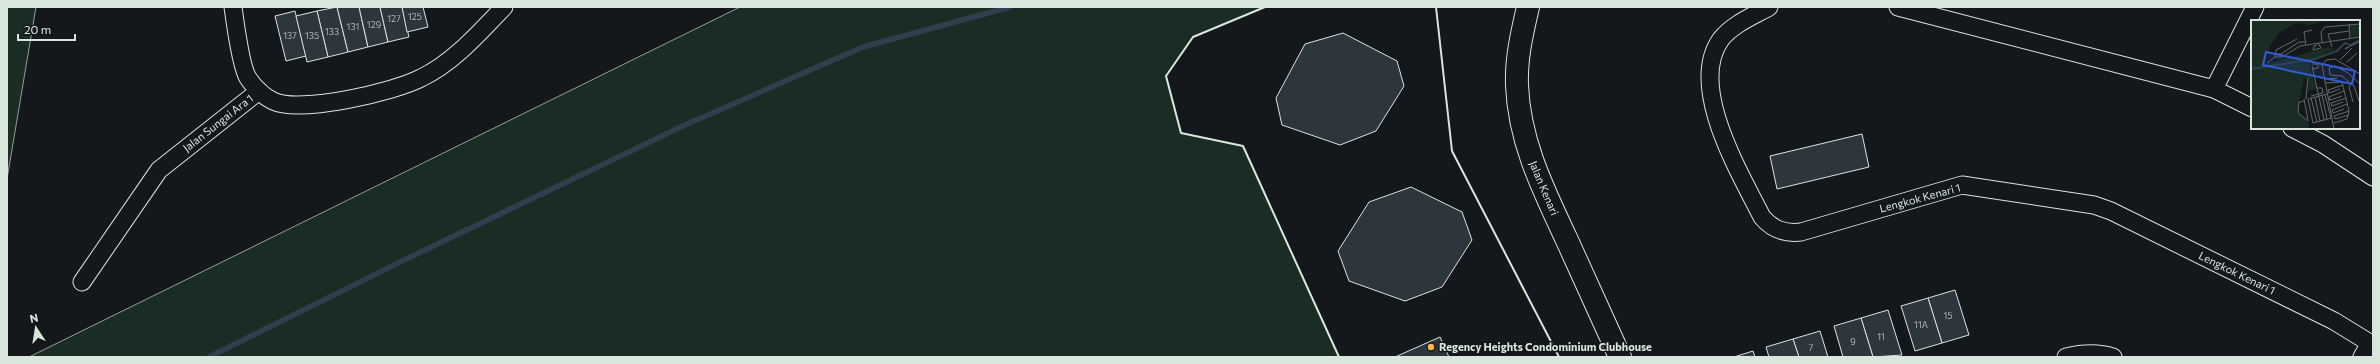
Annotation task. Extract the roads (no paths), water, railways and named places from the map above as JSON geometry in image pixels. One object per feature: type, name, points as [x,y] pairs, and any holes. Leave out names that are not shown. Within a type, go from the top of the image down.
[{"type":"street","points":[[233,7],[245,73],[259,91]]},
{"type":"street","name":"Jalan Sungai Ara 1","points":[[82,282],[159,170],[259,91],[278,102],[308,104],[342,100],[383,92],[422,78],[457,54],[504,7]]},
{"type":"street","name":"Jalan Kenari","points":[[1528,7],[1520,40],[1517,86],[1527,144],[1533,166],[1620,357]]},
{"type":"street","name":"Lengkok Kenari 1","points":[[1769,7],[1731,29],[1720,40],[1709,68],[1709,84],[1725,141],[1762,217],[1769,226],[1790,234],[1801,232],[1962,185],[2094,205],[2111,211],[2334,321],[2368,348]]},
{"type":"street","points":[[1898,7],[2214,89],[2251,108]]},
{"type":"street","points":[[2214,89],[2255,7]]},
{"type":"street","points":[[2294,129],[2323,144],[2373,177]]},
{"type":"street","points":[[2066,357],[2079,354],[2100,353],[2113,357]]},
{"type":"waterway","points":[[209,357],[398,263],[685,125],[863,47],[1010,7]]},
{"type":"place","name":"Regency Heights Condominium Clubhouse","points":[[1431,347]]}]
